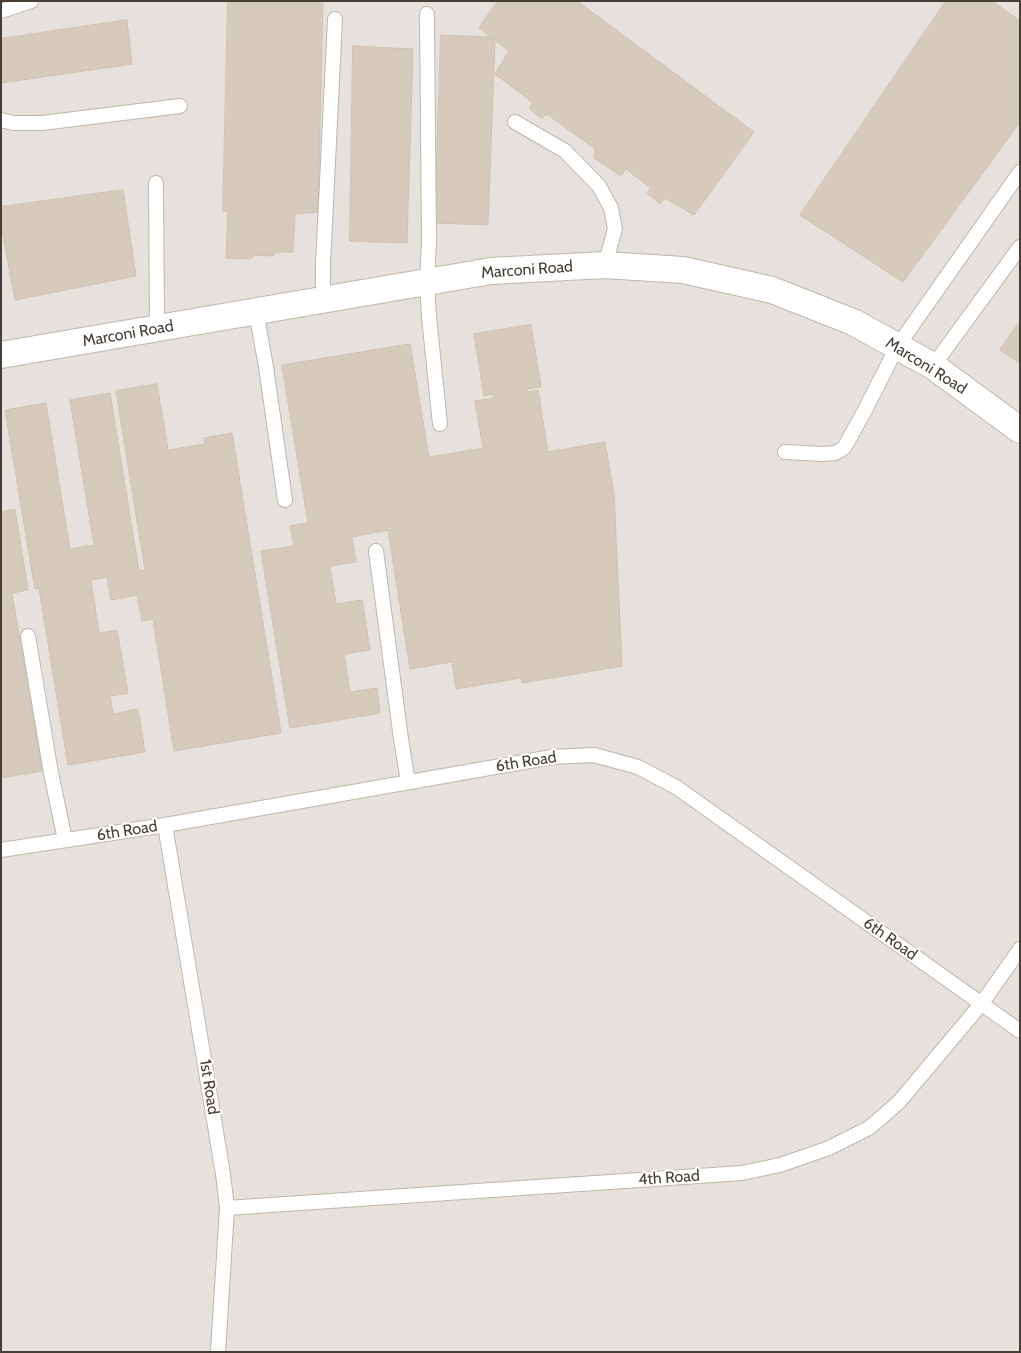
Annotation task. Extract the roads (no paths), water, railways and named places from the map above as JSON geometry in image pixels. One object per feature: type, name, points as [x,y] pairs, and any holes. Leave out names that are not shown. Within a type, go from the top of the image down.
[{"type":"street","name":"Marconi Road","points":[[1,355],[491,271],[606,265],[683,270],[772,290],[853,322],[933,366],[1020,430]]},
{"type":"lane","points":[[1,11],[31,1]]},
{"type":"lane","points":[[427,14],[429,242],[426,282],[440,424]]},
{"type":"lane","points":[[323,300],[323,264],[335,19]]},
{"type":"lane","points":[[1,120],[13,123],[42,123],[180,106]]},
{"type":"lane","points":[[515,122],[565,151],[599,186],[611,208],[615,229],[606,265]]},
{"type":"lane","points":[[785,452],[823,454],[835,453],[844,448],[897,347],[1020,172]]},
{"type":"lane","points":[[156,183],[157,328]]},
{"type":"lane","points":[[933,366],[1020,247]]},
{"type":"lane","points":[[256,311],[285,500]]},
{"type":"lane","points":[[376,551],[408,782]]},
{"type":"lane","points":[[28,636],[51,773],[65,840]]},
{"type":"lane","name":"6th Road","points":[[1,850],[165,825],[552,756],[594,756],[638,767],[676,786],[1020,1031]]},
{"type":"lane","name":"1st Road","points":[[165,825],[227,1208],[218,1352]]},
{"type":"lane","name":"4th Road","points":[[227,1208],[742,1173],[780,1166],[829,1148],[869,1128],[899,1102],[982,1003],[1020,949]]}]
